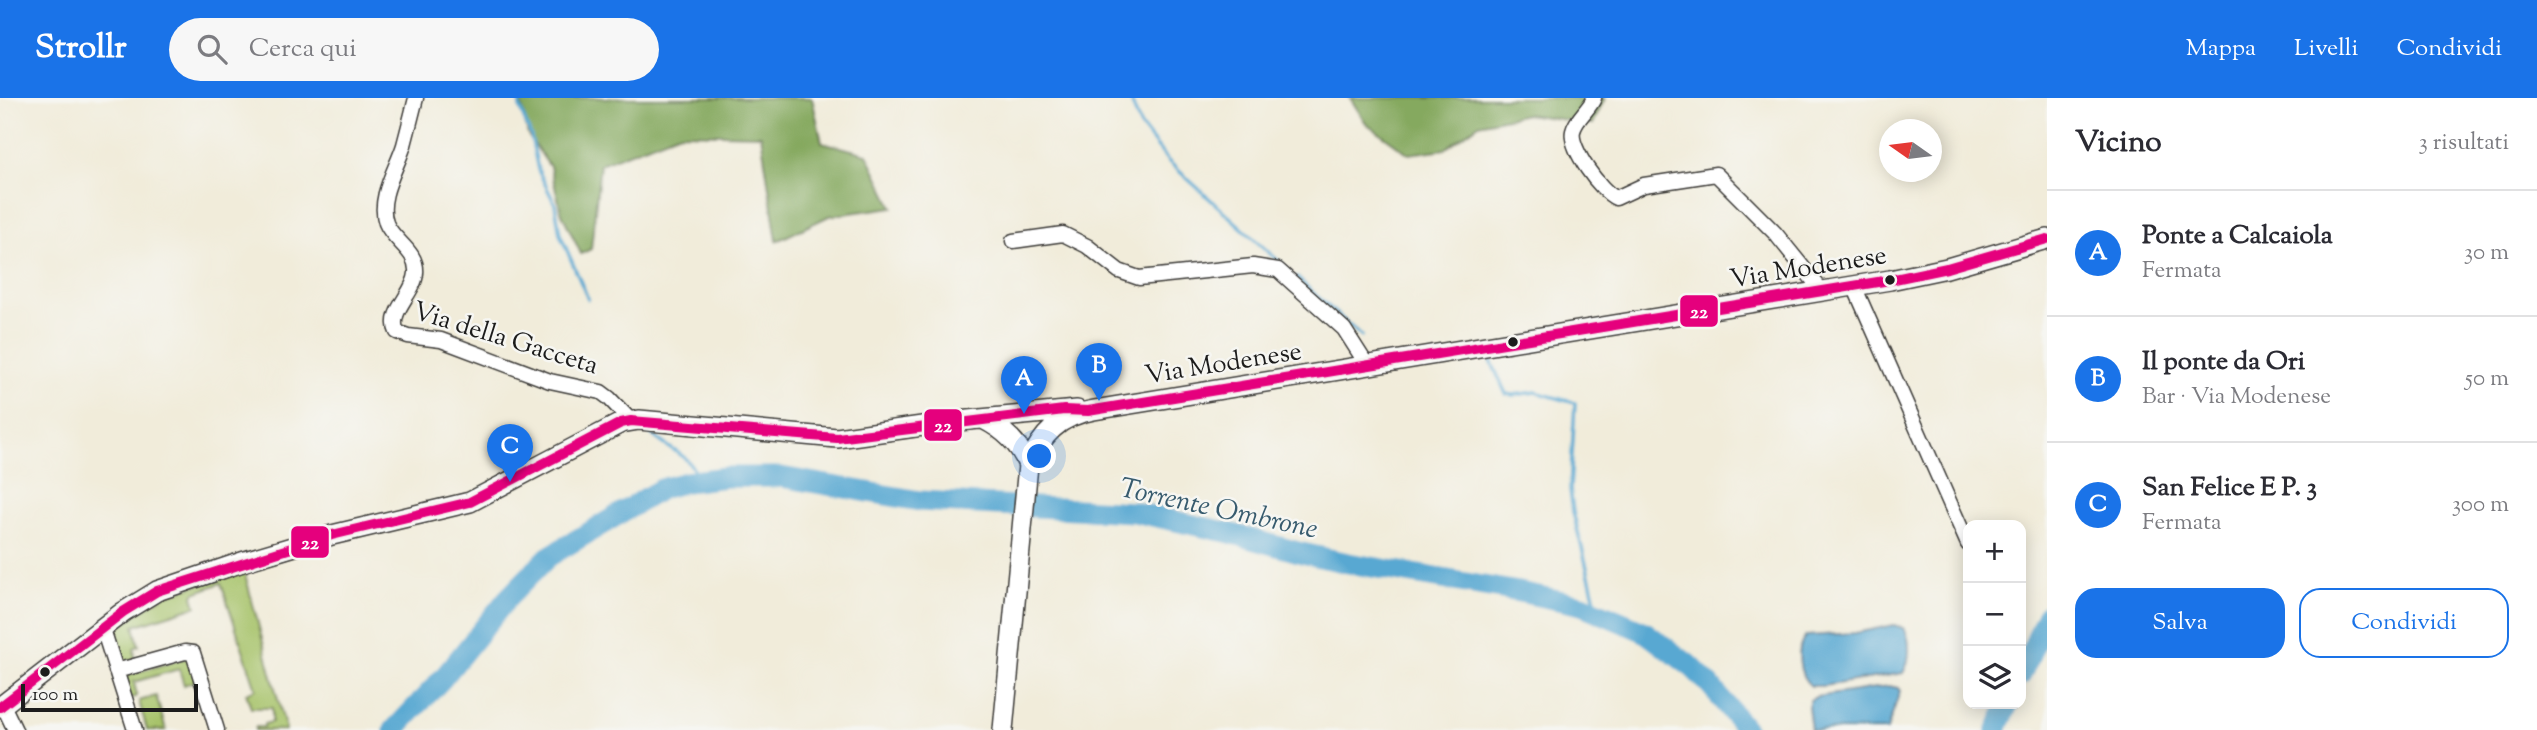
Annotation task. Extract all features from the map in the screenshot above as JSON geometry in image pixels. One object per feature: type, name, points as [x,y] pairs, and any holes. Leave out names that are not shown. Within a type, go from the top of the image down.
[{"type":"street","name":"Via della Gacceta","points":[[416,98],[404,145],[388,188],[385,207],[386,222],[410,254],[416,268],[415,281],[396,316],[394,323],[397,331],[408,336],[441,340],[550,381],[601,392],[631,421]]},
{"type":"street","points":[[1594,98],[1576,123],[1573,139],[1580,158],[1609,194],[1616,198],[1644,184],[1716,174],[1775,233],[1822,291]]},
{"type":"street","name":"Via Modenese","points":[[1013,241],[1063,234],[1087,246],[1119,271],[1139,278],[1253,266],[1278,270],[1344,329],[1367,365]]},
{"type":"street","name":"Via Modenese","points":[[1088,411],[1854,286],[1947,268],[2047,239]]},
{"type":"street","points":[[1854,286],[1963,533]]},
{"type":"street","points":[[15,730],[1,706],[143,599],[174,584],[332,535],[470,502],[621,423],[631,421],[838,438],[1064,410],[1088,411]]},
{"type":"street","points":[[1003,730],[1027,473],[1038,445],[1048,431],[1088,411]]},
{"type":"street","points":[[983,419],[1009,437],[1021,451],[1027,473]]},
{"type":"street","points":[[103,629],[135,730]]},
{"type":"street","points":[[116,671],[185,652],[193,653],[217,730]]},
{"type":"green space","points":[[520,98],[812,98],[822,142],[867,154],[893,207],[829,216],[777,241],[761,135],[680,133],[600,164],[591,249],[581,254],[562,214],[550,167],[528,135]]},
{"type":"green space","points":[[1350,98],[1605,98],[1593,124],[1526,114],[1479,124],[1445,149],[1409,154],[1366,123]]},
{"type":"green space","points":[[244,570],[286,730],[255,730],[256,727],[264,727],[264,724],[272,722],[272,708],[251,708],[246,693],[256,689],[221,583],[194,593],[196,606],[134,626],[139,646],[134,648],[135,659],[127,661],[119,658],[114,640],[116,628],[165,595]]},
{"type":"green space","points":[[189,657],[198,680],[184,685],[179,669],[134,682],[137,696],[130,699],[125,678],[127,675]]},
{"type":"green space","points":[[156,696],[166,730],[147,730],[139,701]]},
{"type":"water","points":[[1894,625],[1903,628],[1908,638],[1908,657],[1903,673],[1824,686],[1811,686],[1803,676],[1799,654],[1806,636],[1855,633]]},
{"type":"water","points":[[1889,686],[1900,691],[1887,730],[1811,730],[1808,706],[1810,700]]},
{"type":"waterway","points":[[519,98],[538,170],[555,204],[560,234],[588,299]]},
{"type":"waterway","points":[[1130,98],[1140,125],[1168,161],[1285,267]]},
{"type":"waterway","points":[[1296,277],[1361,336]]},
{"type":"waterway","points":[[1488,354],[1506,394],[1536,392],[1575,403],[1570,489],[1573,512],[1598,612]]},
{"type":"waterway","points":[[649,431],[689,462],[698,480]]},
{"type":"waterway","name":"Torrente Ombrone","points":[[394,730],[443,678],[507,599],[548,557],[661,489],[686,482],[726,477],[781,477],[920,501],[1134,512],[1348,563],[1582,605],[1645,632],[1693,668],[1746,730]]},
{"type":"waterway","name":"Torrente Ombrone","points":[[2026,663],[2047,615]]},
{"type":"waterway","name":"Torrente Ombrone","points":[[1997,730],[2006,709]]},
{"type":"transit line","name":"22","points":[[0,707],[123,612],[157,591],[332,535],[470,502],[621,423],[631,421],[837,438],[1064,410],[1088,411],[1890,280],[1947,268],[2047,239]]},
{"type":"place","name":"Il ponte da Ori","points":[[1099,401]]},
{"type":"place","name":"Ponte a Calcaiola","points":[[1024,414]]},
{"type":"place","name":"San Felice E P. 3","points":[[510,482]]}]
